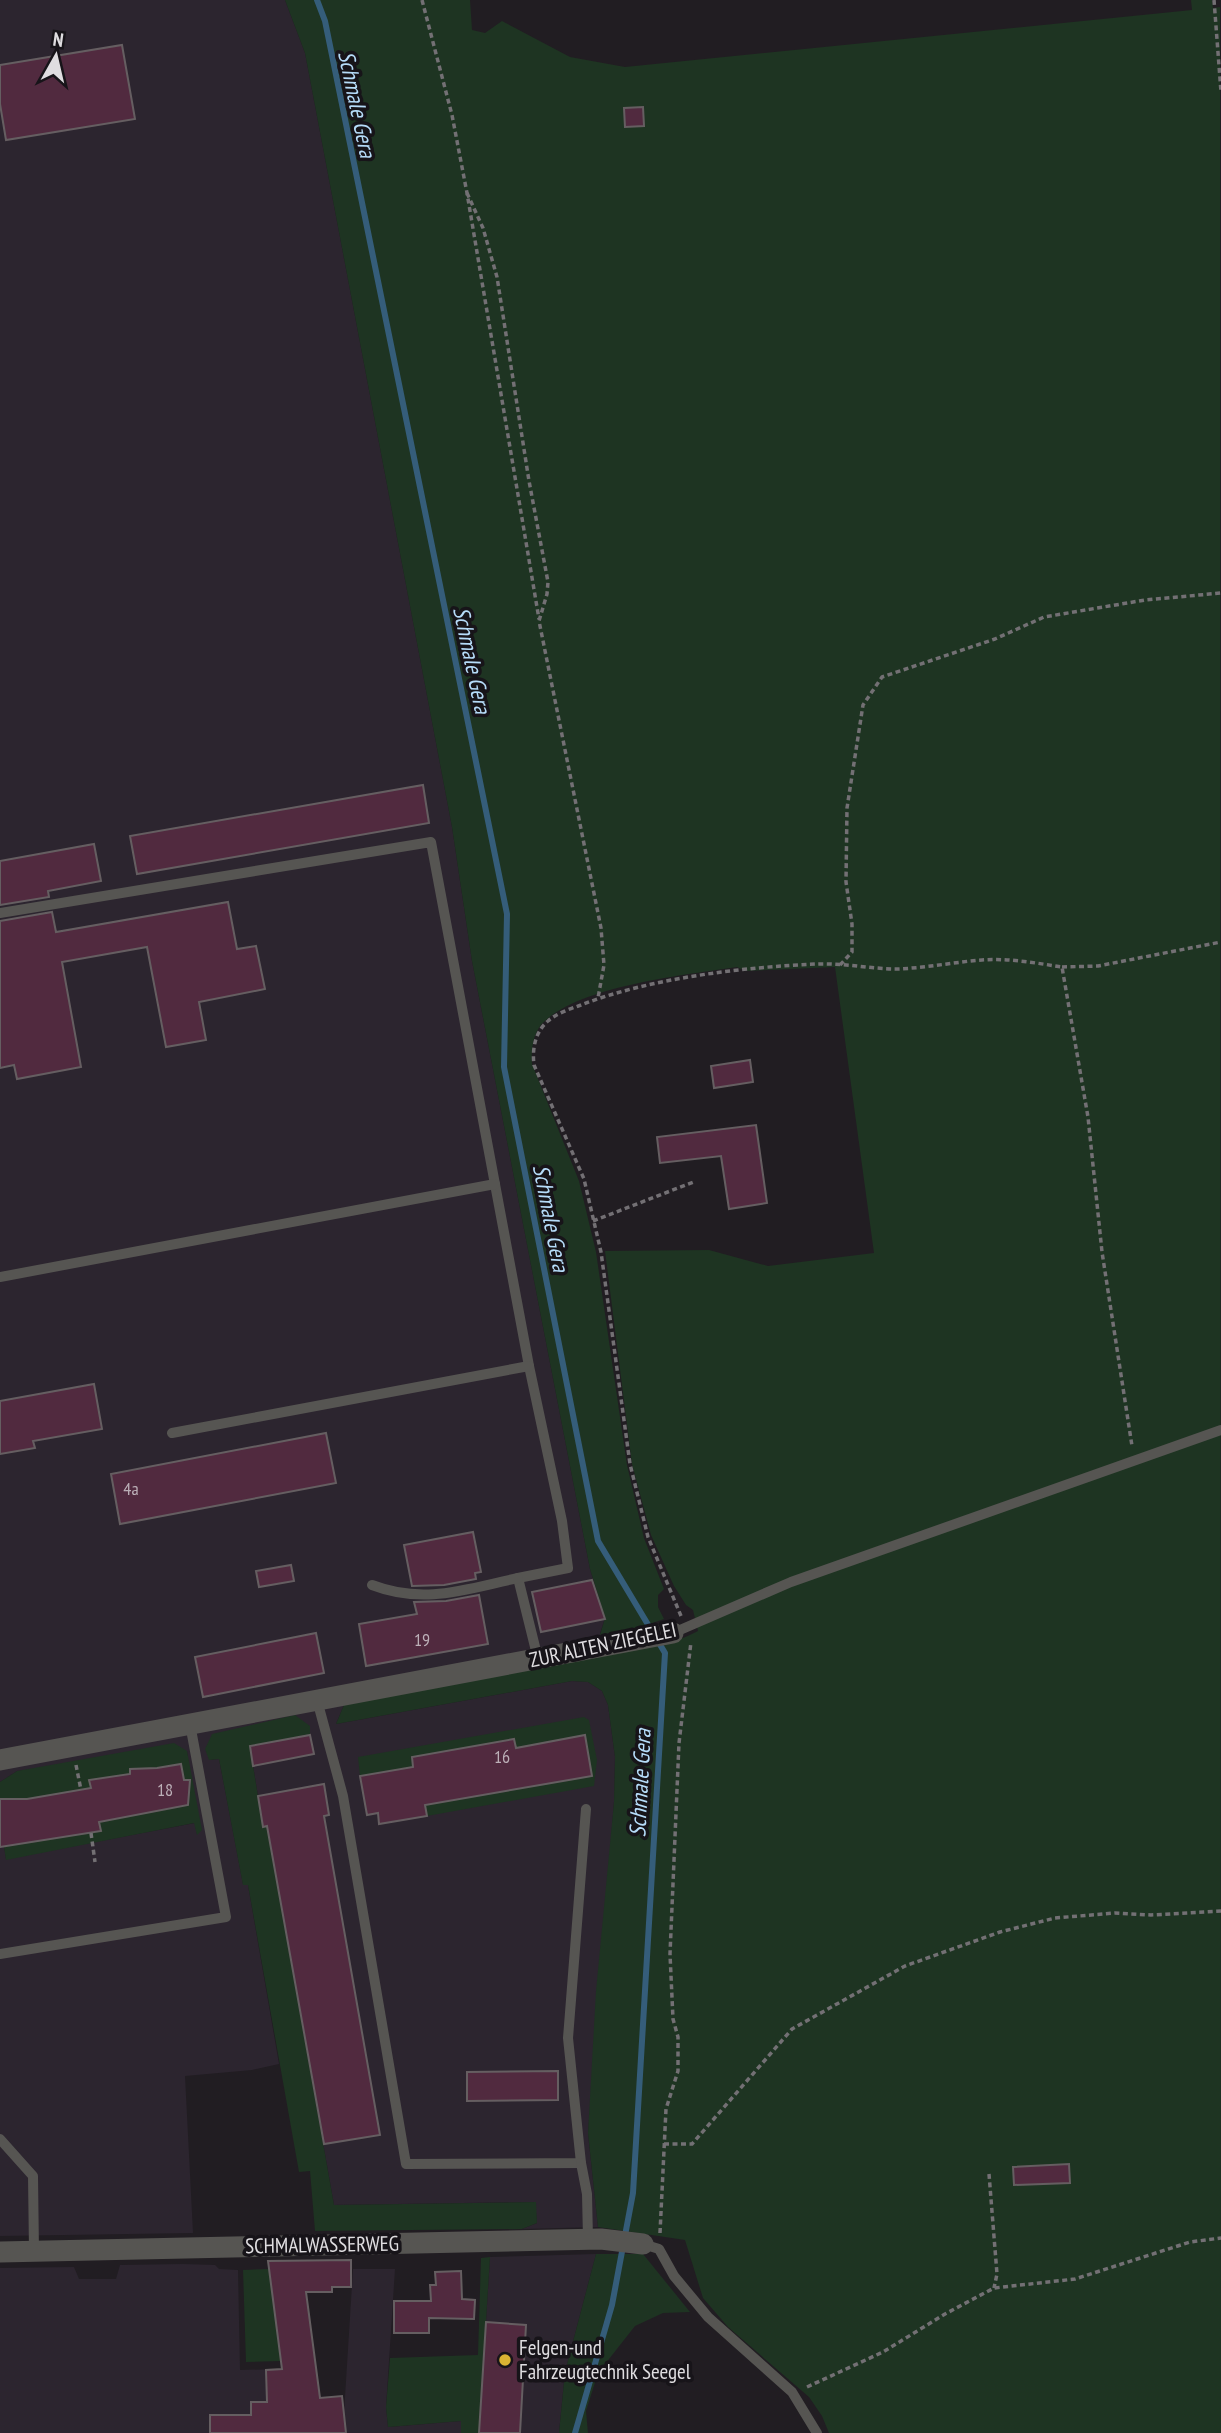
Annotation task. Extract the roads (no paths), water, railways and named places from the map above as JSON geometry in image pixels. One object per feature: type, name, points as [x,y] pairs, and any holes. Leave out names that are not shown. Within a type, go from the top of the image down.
[{"type":"street","name":"ZUR ALTEN ZIEGELEI","points":[[0,1760],[618,1644],[679,1630]]},
{"type":"street","name":"SCHMALWASSERWEG","points":[[0,2252],[595,2239],[651,2247]]},
{"type":"lane","points":[[0,913],[431,842],[529,1366],[562,1521],[568,1568],[430,1596],[391,1592],[372,1585]]},
{"type":"lane","points":[[0,1277],[495,1184]]},
{"type":"lane","points":[[172,1433],[529,1366]]},
{"type":"lane","name":"ZUR ALTEN ZIEGELEI","points":[[679,1630],[791,1582],[1221,1430]]},
{"type":"lane","points":[[518,1578],[538,1659]]},
{"type":"lane","points":[[317,1700],[344,1796],[406,2164],[581,2163]]},
{"type":"lane","points":[[0,1954],[226,1917],[190,1724]]},
{"type":"lane","points":[[586,1809],[568,2038],[581,2163],[595,2239]]},
{"type":"lane","points":[[0,2139],[33,2176],[34,2252]]},
{"type":"lane","points":[[651,2247],[708,2317],[792,2392],[817,2433]]},
{"type":"waterway","name":"Schmale Gera","points":[[317,0],[325,21],[507,914],[504,1067],[598,1541],[665,1653],[633,2193],[612,2305],[575,2433]]},
{"type":"place","name":"Felgen-und Fahrzeugtechnik Seegel","points":[[505,2360]]}]
